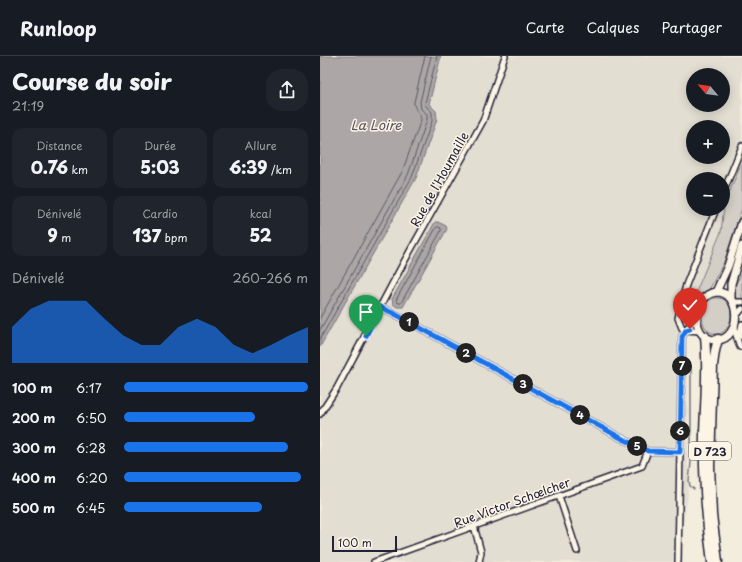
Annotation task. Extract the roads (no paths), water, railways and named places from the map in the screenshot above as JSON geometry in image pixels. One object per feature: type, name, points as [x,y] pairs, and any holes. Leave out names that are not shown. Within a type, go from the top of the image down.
[{"type":"highway","name":"D 723","points":[[703,334],[706,378],[703,462],[706,516],[712,562]]},
{"type":"highway","name":"D 723","points":[[718,562],[712,515],[710,466],[713,365],[715,351],[722,338]]},
{"type":"main road","points":[[716,292],[728,266],[742,222]]},
{"type":"main road","points":[[732,299],[731,289],[742,246]]},
{"type":"main road","points":[[716,292],[722,292],[732,299],[740,312],[738,325],[722,338],[713,339],[703,334],[696,318],[701,301],[708,294],[716,292]]},
{"type":"street","name":"Rue de l'Houmaille","points":[[320,414],[335,392],[380,307],[483,121],[505,56]]},
{"type":"street","points":[[730,176],[742,146]]},
{"type":"street","points":[[703,334],[682,328],[678,318],[686,285],[713,216]]},
{"type":"street","points":[[732,299],[742,302]]},
{"type":"street","points":[[380,307],[621,438],[648,451],[680,452]]},
{"type":"street","points":[[678,562],[682,337],[696,318]]},
{"type":"street","points":[[738,325],[742,337]]},
{"type":"street","points":[[722,338],[732,339],[739,345],[738,325]]},
{"type":"street","name":"Rue Victor Schœlcher","points":[[374,562],[642,466],[648,451]]},
{"type":"street","points":[[559,496],[577,551]]},
{"type":"street","points":[[474,526],[481,552],[479,562]]},
{"type":"water","name":"La Loire","points":[[320,56],[441,56],[429,104],[436,111],[437,119],[416,178],[320,347]]},
{"type":"water","points":[[435,222],[446,226],[447,229],[403,307],[397,307],[393,304],[392,299]]},
{"type":"waterway","points":[[691,367],[691,462],[689,481],[690,486],[694,489]]}]
